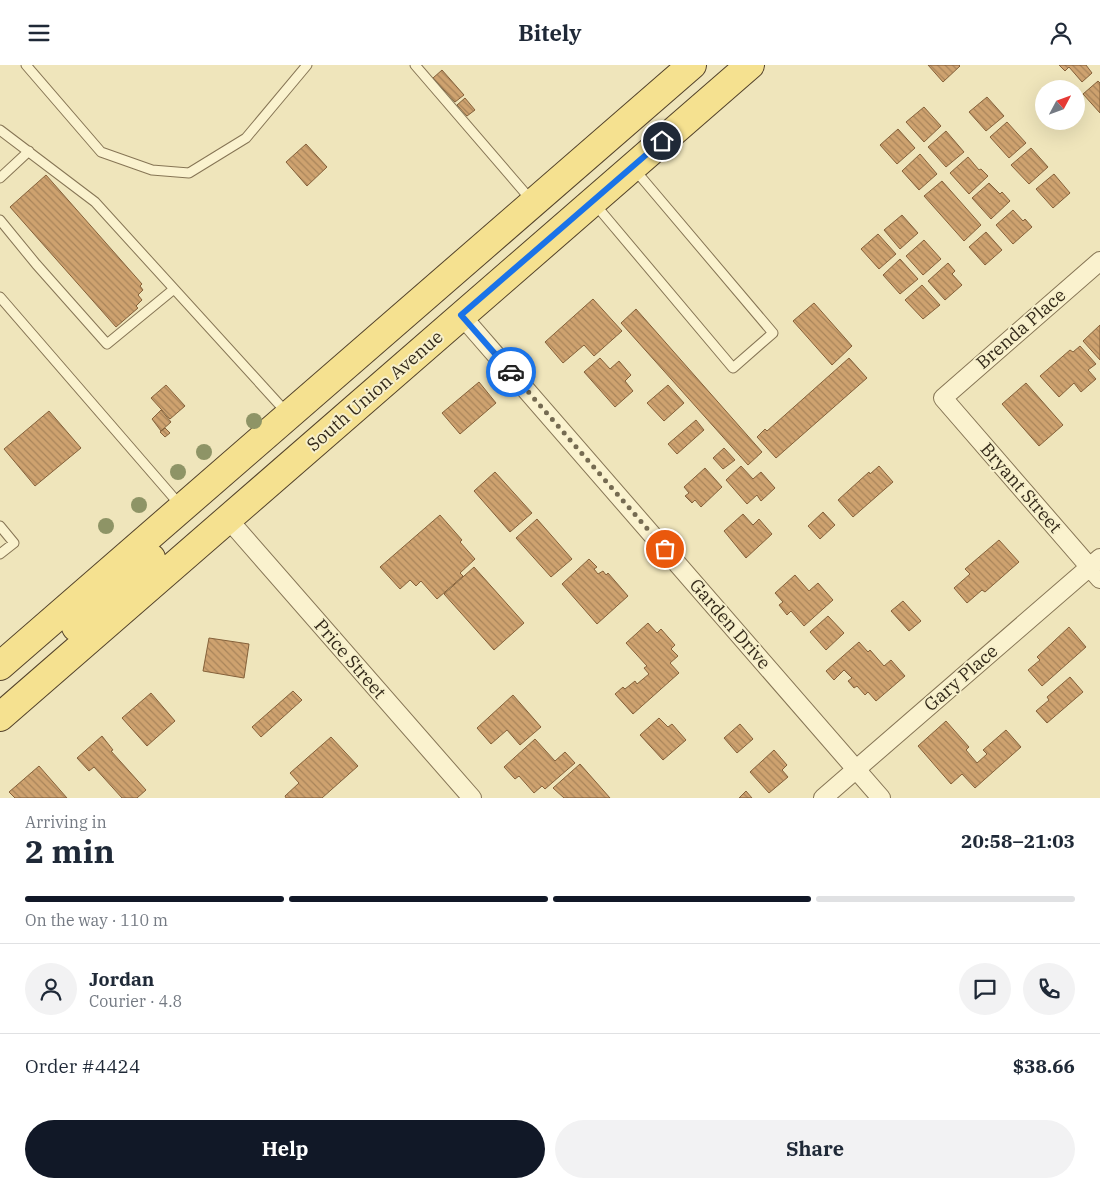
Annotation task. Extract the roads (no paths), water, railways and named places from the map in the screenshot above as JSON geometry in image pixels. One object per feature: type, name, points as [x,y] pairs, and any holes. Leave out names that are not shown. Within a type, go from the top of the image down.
[{"type":"main road","points":[[0,666],[692,65]]},
{"type":"main road","name":"South Union Avenue","points":[[7,711],[750,65]]},
{"type":"main road","points":[[461,315],[461,303],[466,290],[477,275],[589,176],[622,126]]},
{"type":"main road","points":[[7,711],[56,646],[172,539],[180,521],[182,507]]},
{"type":"street","name":"Brenda Place","points":[[943,398],[1100,261]]},
{"type":"street","name":"Garden Drive","points":[[461,315],[881,798]]},
{"type":"street","name":"Bryant Street","points":[[943,398],[1096,568]]},
{"type":"street","name":"Price Street","points":[[228,519],[472,798]]},
{"type":"street","name":"Gary Place","points":[[823,798],[1096,568]]},
{"type":"lane","points":[[26,65],[101,152],[152,170],[190,173],[246,138],[307,65]]},
{"type":"lane","points":[[415,65],[534,202]]},
{"type":"lane","points":[[0,129],[95,202],[289,415]]},
{"type":"lane","points":[[0,178],[29,151]]},
{"type":"lane","points":[[592,201],[733,368],[773,333],[633,166]]},
{"type":"lane","points":[[0,220],[107,344],[174,289]]},
{"type":"lane","points":[[0,297],[182,507]]},
{"type":"lane","points":[[0,527],[14,543],[0,554]]}]
